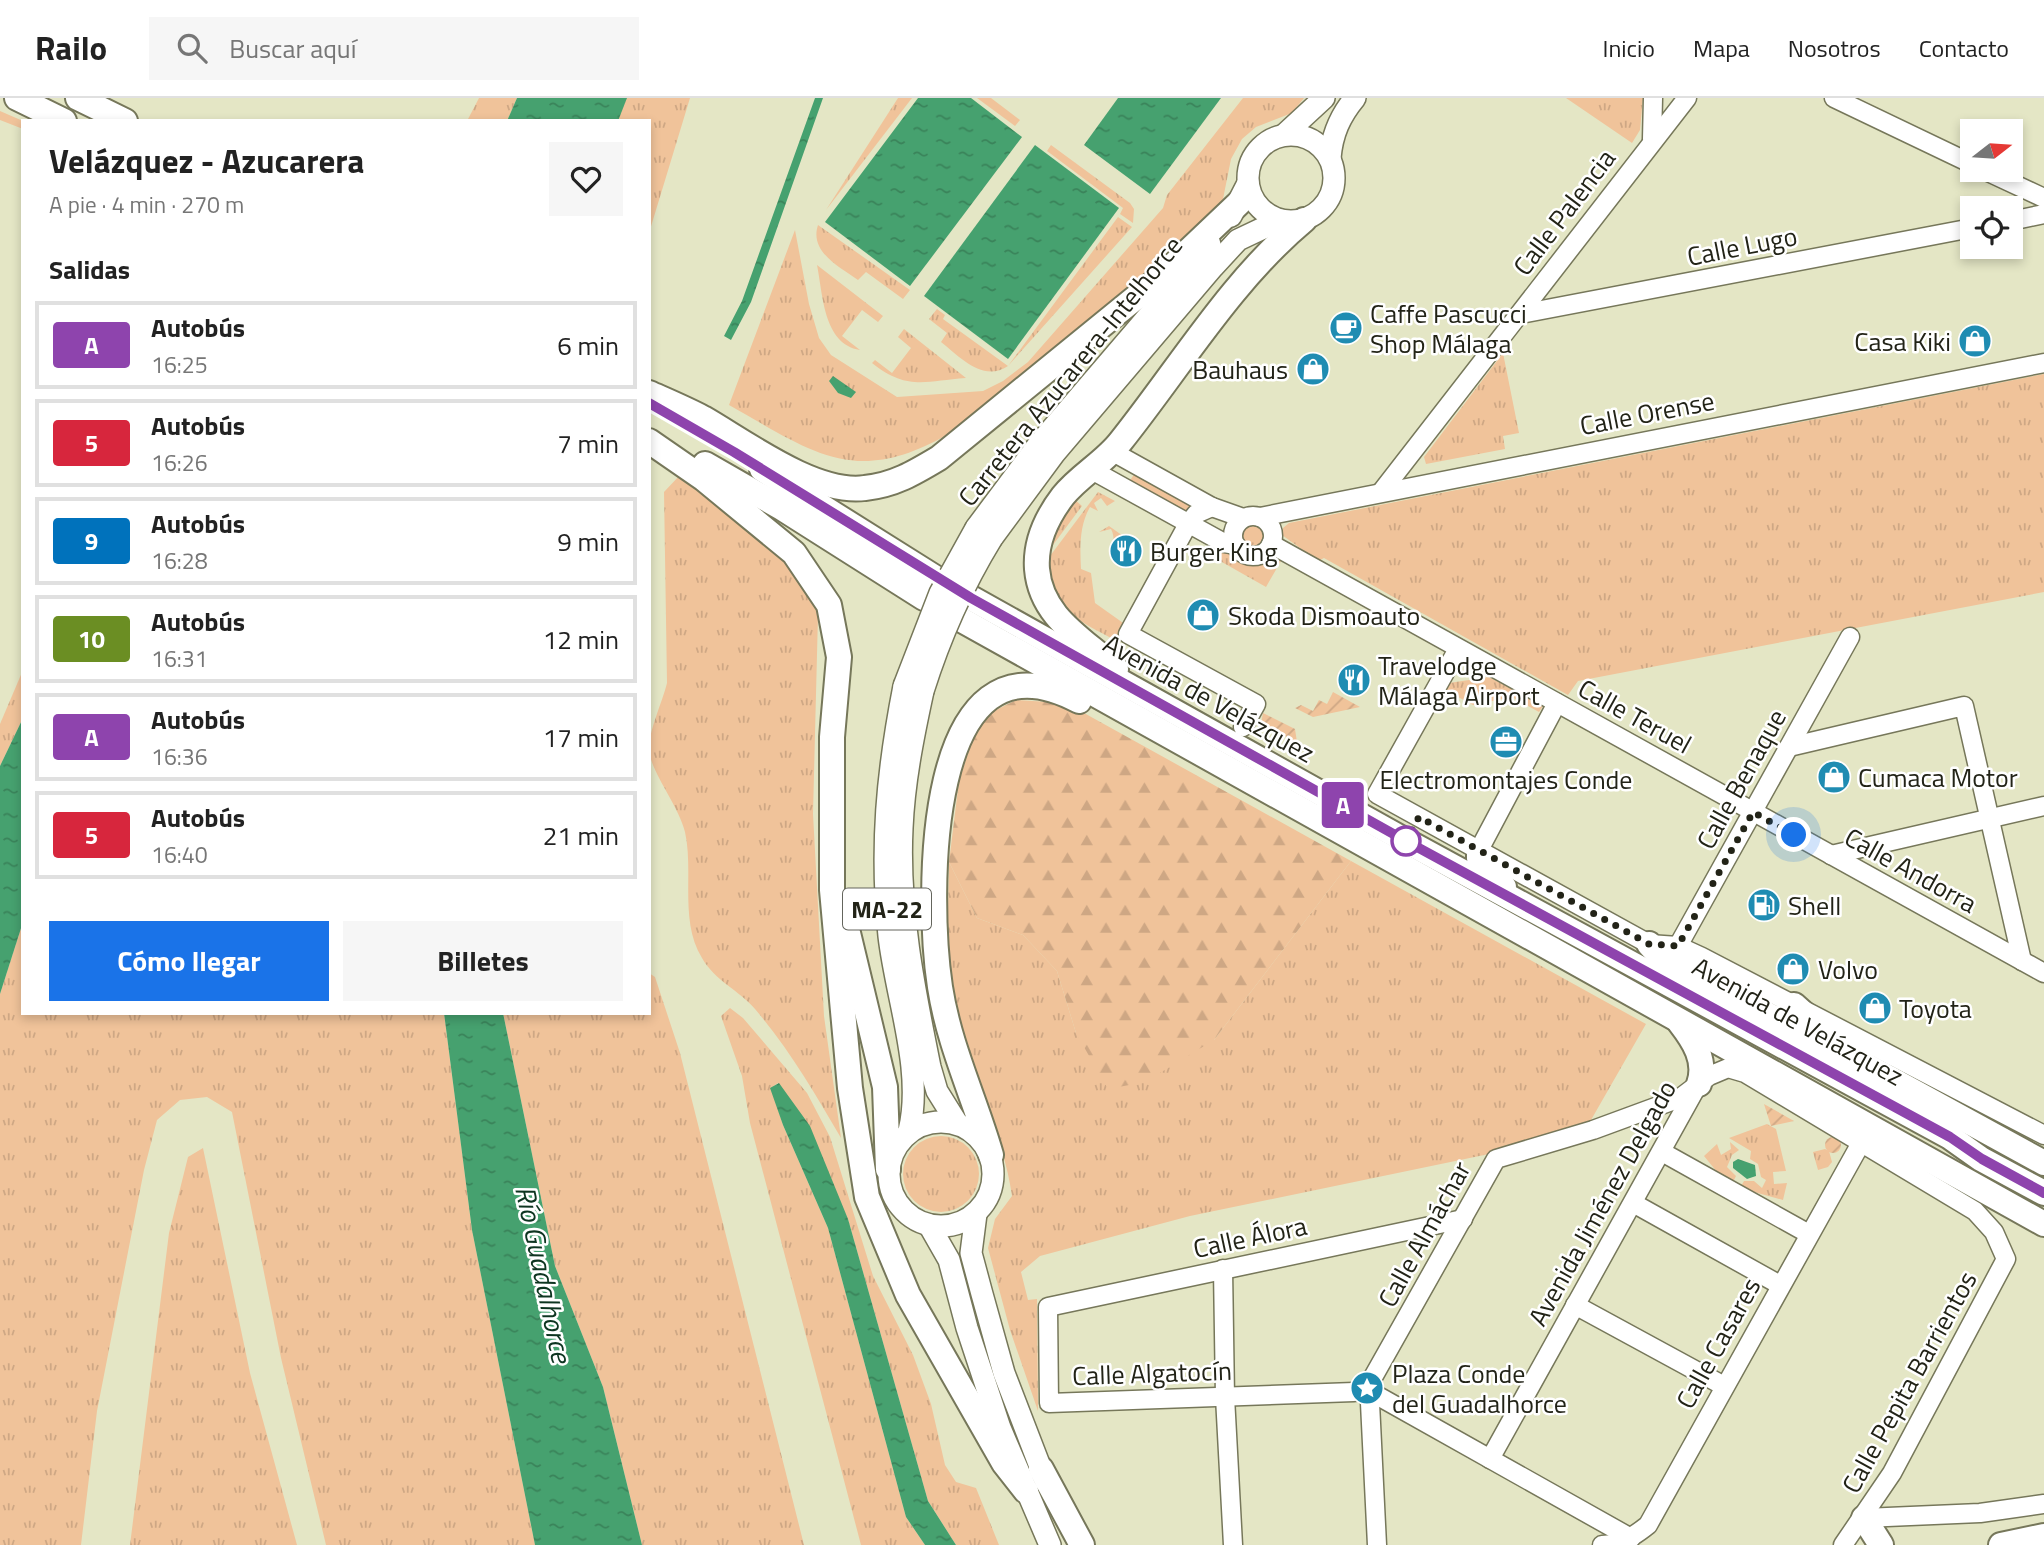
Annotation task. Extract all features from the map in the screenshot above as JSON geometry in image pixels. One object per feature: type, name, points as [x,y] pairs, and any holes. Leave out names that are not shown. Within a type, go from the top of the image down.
[{"type":"highway","points":[[17,98],[60,119]]},
{"type":"highway","points":[[78,98],[121,119]]},
{"type":"highway","points":[[0,102],[39,119]]},
{"type":"highway","points":[[651,394],[696,423],[825,483],[862,489],[900,482],[939,458],[1161,276],[1243,193]]},
{"type":"highway","points":[[1137,689],[1092,646],[1062,625],[1043,598],[1037,570],[1041,531],[1063,496],[1090,469],[1113,452],[1292,220]]},
{"type":"highway","name":"Avenida de Velázquez","points":[[651,404],[696,423],[948,598],[1206,759],[2044,1224]]},
{"type":"highway","name":"Avenida de Velázquez","points":[[651,436],[678,456],[782,508],[948,598],[1137,689],[1519,903],[1950,1137],[1982,1159],[2044,1193]]},
{"type":"highway","points":[[651,442],[678,456],[793,553],[829,605],[839,657],[832,737],[831,818],[836,955],[858,1152],[867,1197],[908,1294],[979,1414],[1004,1463],[1026,1490]]},
{"type":"highway","points":[[991,1155],[947,1023],[934,941],[936,846],[943,798],[960,733],[972,713],[986,699],[1021,685],[1041,686],[1059,691],[1173,751],[1206,759]]},
{"type":"highway","points":[[831,818],[846,925],[885,1087],[888,1168]]},
{"type":"highway","points":[[1479,850],[1479,859],[1519,903]]},
{"type":"highway","points":[[1649,944],[1661,957],[1716,988],[1858,1061],[2044,1163]]},
{"type":"highway","points":[[1794,1005],[1858,1061]]},
{"type":"highway","points":[[1677,1020],[1691,1037],[1700,1056],[1702,1073],[1699,1084]]},
{"type":"highway","points":[[1745,1073],[1777,1075]]},
{"type":"highway","points":[[1950,1137],[1987,1148],[2044,1177]]},
{"type":"highway","points":[[1041,1469],[1082,1545]]},
{"type":"highway","points":[[1864,1518],[1881,1545]]},
{"type":"highway","points":[[2001,1545],[2044,1536]]},
{"type":"main road","points":[[1285,134],[1324,98]]},
{"type":"main road","points":[[1329,158],[1331,141],[1343,113],[1355,98]]},
{"type":"main road","points":[[1285,134],[1302,135],[1318,143],[1329,158],[1334,172],[1333,189],[1326,204],[1292,220],[1264,212],[1243,193],[1249,166],[1256,151],[1269,139],[1285,134]]},
{"type":"main road","name":"Carretera Azucarera-Intelhorce","points":[[909,1131],[915,1100],[890,939],[884,878],[887,784],[914,689],[939,640],[948,598],[1038,445],[1225,227],[1243,193]]},
{"type":"main road","name":"Carretera Azucarera-Intelhorce","points":[[984,533],[1238,240],[1292,220]]},
{"type":"main road","name":"Carretera Azucarera-Intelhorce","points":[[914,689],[905,791],[902,859],[904,906],[930,1067],[937,1091],[957,1123]]},
{"type":"main road","points":[[909,1131],[933,1121],[957,1123]]},
{"type":"main road","name":"MA-22","points":[[957,1123],[984,1143],[991,1155]]},
{"type":"main road","name":"MA-22","points":[[888,1168],[898,1143],[909,1131]]},
{"type":"main road","points":[[888,1168],[890,1189],[898,1205],[912,1218],[929,1225],[961,1223],[976,1214],[988,1199],[992,1186],[991,1155]]},
{"type":"main road","points":[[976,1214],[971,1253],[1004,1373],[1073,1545]]},
{"type":"main road","points":[[929,1225],[949,1260],[982,1378],[1050,1545]]},
{"type":"street","points":[[1652,139],[1653,98]]},
{"type":"street","name":"Calle Palencia","points":[[1382,491],[1467,379],[1521,314],[1652,139],[1687,98]]},
{"type":"street","points":[[1834,98],[1960,158]]},
{"type":"street","points":[[2010,182],[2044,198]]},
{"type":"street","points":[[2023,218],[2044,214]]},
{"type":"street","name":"Calle Lugo","points":[[1521,314],[1960,230]]},
{"type":"street","name":"Calle Orense","points":[[1252,518],[2044,363]]},
{"type":"street","points":[[1113,452],[1212,507],[1252,518],[1272,532],[1271,544],[1257,555],[1245,554],[1236,545],[1233,533],[1252,518]]},
{"type":"street","points":[[1090,469],[1224,544],[1236,545]]},
{"type":"street","points":[[1188,524],[1196,514],[1212,507]]},
{"type":"street","name":"Avenida de Velázquez","points":[[1188,524],[1128,634],[1256,704],[1242,727]]},
{"type":"street","name":"Calle Teruel","points":[[1271,544],[1753,812]]},
{"type":"street","name":"Calle Benaque","points":[[1678,946],[1850,637]]},
{"type":"street","name":"Avenida de Velázquez","points":[[1458,649],[1377,794],[1649,944],[1678,946],[2044,1135]]},
{"type":"street","points":[[1479,850],[1557,703]]},
{"type":"street","points":[[1789,747],[1964,706],[2022,961]]},
{"type":"street","points":[[1831,855],[2044,806]]},
{"type":"street","name":"Calle Andorra","points":[[1753,812],[2044,973]]},
{"type":"street","name":"Calle Almáchar","points":[[1372,1379],[1496,1159],[1606,1126],[1680,1098],[1728,1068],[1745,1073]]},
{"type":"street","points":[[1745,1073],[1860,1143]]},
{"type":"street","name":"Avenida Jiménez Delgado","points":[[1490,1459],[1699,1084]]},
{"type":"street","name":"Calle Casares","points":[[1631,1538],[1648,1525],[1860,1143]]},
{"type":"street","name":"Calle Pepita Barrientos","points":[[1860,1143],[1975,1211],[1994,1232],[2006,1259],[1892,1473],[1864,1518]]},
{"type":"street","points":[[1662,1152],[1809,1234]]},
{"type":"street","points":[[1633,1203],[1780,1285]]},
{"type":"street","name":"Calle Álora","points":[[1048,1307],[1463,1219]]},
{"type":"street","points":[[1223,1269],[1225,1397],[1233,1545]]},
{"type":"street","points":[[1575,1305],[1724,1386]]},
{"type":"street","name":"Calle Algatocín","points":[[1048,1307],[1049,1403],[1354,1392]]},
{"type":"street","points":[[1377,1545],[1374,1400],[1379,1388],[1372,1379],[1361,1379],[1355,1384],[1354,1392],[1358,1400],[1374,1400],[1490,1459],[1631,1538]]},
{"type":"street","name":"Calle Pepita Barrientos","points":[[1864,1518],[1980,1513],[2044,1504]]},
{"type":"street","points":[[1843,1545],[1864,1518]]},
{"type":"street","points":[[1602,1545],[1616,1544],[1631,1538]]},
{"type":"green space","points":[[479,98],[517,98],[508,119],[468,119]]},
{"type":"green space","points":[[624,98],[690,98],[651,226],[651,119],[617,119]]},
{"type":"green space","points":[[898,98],[912,98],[826,210]]},
{"type":"green space","points":[[977,98],[991,98],[1020,120],[1015,126]]},
{"type":"green space","points":[[1243,98],[1304,98],[1292,113],[1256,127],[1242,139],[1231,159],[1223,199],[1189,240],[950,433],[917,450],[888,459],[861,461],[836,458],[786,437],[729,405],[795,230],[809,304],[819,338],[831,355],[897,397],[983,391],[1003,381],[1028,362],[1163,208],[1167,195]]},
{"type":"green space","points":[[1566,98],[1643,98],[1640,130],[1632,143]]},
{"type":"green space","points":[[0,111],[21,120],[21,128],[0,120]]},
{"type":"green space","points":[[1051,145],[1130,203],[1134,209],[1133,223],[1120,214],[1123,208],[1047,151]]},
{"type":"green space","points":[[1118,217],[1132,227],[1008,366]]},
{"type":"green space","points":[[818,225],[910,290],[903,299],[866,272],[858,280],[828,258],[818,243]]},
{"type":"green space","points":[[817,265],[883,316],[878,322],[862,310],[842,336],[860,350],[848,346],[832,328],[823,303]]},
{"type":"green space","points":[[937,309],[945,315],[943,319],[1008,366],[990,372],[972,366],[941,342],[947,333],[929,319]]},
{"type":"green space","points":[[904,329],[966,378],[906,381],[884,372],[872,363],[875,360],[892,373],[911,348],[898,337]]},
{"type":"green space","points":[[1503,353],[1519,433],[1503,436],[1505,449],[1426,464],[1424,457]]},
{"type":"green space","points":[[2044,374],[2044,592],[1578,681],[1568,695],[1324,558],[1318,561],[1282,535],[1283,528],[1289,523]]},
{"type":"green space","points":[[1135,473],[1197,507],[1188,515],[1129,482]]},
{"type":"green space","points":[[680,475],[779,553],[804,581],[818,615],[813,814],[824,1016],[841,1138],[801,1072],[767,1024],[749,1002],[707,966],[695,944],[689,912],[685,832],[651,759],[651,735],[667,683],[664,492]]},
{"type":"green space","points":[[1098,492],[1115,501],[1107,506],[1101,498],[1094,503],[1098,511],[1090,507],[1086,514],[1082,529],[1081,569],[1091,573],[1095,603],[1126,625],[1117,641],[1088,626],[1062,603],[1051,578],[1047,560]]},
{"type":"green space","points":[[1074,499],[1082,506],[1047,553],[1052,534]]},
{"type":"green space","points":[[1109,526],[1126,538],[1117,557],[1111,529],[1099,532]]},
{"type":"green space","points":[[1253,526],[1261,529],[1264,537],[1261,545],[1253,548],[1245,545],[1242,537],[1245,529]]},
{"type":"green space","points":[[1211,544],[1246,562],[1281,561],[1266,587],[1206,553]]},
{"type":"green space","points":[[21,675],[21,722],[0,766],[0,724]]},
{"type":"green space","points":[[1489,677],[1543,706],[1539,712],[1512,697],[1473,705],[1445,690],[1449,683]]},
{"type":"green space","points":[[1333,692],[1360,707],[1313,717],[1295,708],[1301,705],[1313,711],[1319,700],[1327,704]]},
{"type":"green space","points":[[1016,700],[1066,703],[1351,861],[1214,1040],[1145,1082],[1108,1089],[1076,1033],[1057,971],[1023,935],[977,918],[949,862],[959,781],[973,737],[990,713]]},
{"type":"green space","points":[[1263,713],[1295,729],[1297,742],[1261,724]]},
{"type":"green space","points":[[1351,861],[1646,1024],[1587,1127],[1489,1154],[1190,1216],[1040,1256],[1021,1272],[1028,1300],[1037,1299],[1038,1411],[1010,1330],[988,1248],[995,1219],[1012,1196],[1002,1152],[971,1066],[954,1002],[948,942],[949,862],[977,918],[1023,935],[1057,971],[1076,1033],[1214,1040]]},
{"type":"green space","points":[[21,928],[21,1015],[444,1015],[472,1230],[535,1545],[326,1545],[281,1358],[232,1112],[207,1097],[180,1100],[157,1120],[144,1170],[97,1411],[81,1545],[0,1545],[0,994]]},
{"type":"green space","points":[[651,974],[655,977],[680,1053],[804,1545],[642,1545],[603,1387],[555,1266],[503,1015],[651,1015]]},
{"type":"green space","points":[[730,1008],[743,1018],[807,1093],[830,1137],[873,1276],[913,1355],[931,1404],[945,1465],[956,1482],[976,1488],[999,1545],[956,1545],[928,1501],[848,1219],[778,1083],[771,1088],[783,1125],[828,1228],[906,1517],[925,1545],[861,1545],[750,1123],[742,1076],[721,1016]]},
{"type":"green space","points":[[1764,1104],[1794,1121],[1771,1126]]},
{"type":"green space","points":[[1767,1124],[1776,1129],[1786,1171],[1773,1172],[1774,1184],[1787,1183],[1783,1200],[1740,1188],[1744,1181],[1754,1181],[1762,1188],[1766,1180],[1761,1177],[1758,1164],[1750,1159],[1751,1151],[1729,1138]]},
{"type":"green space","points":[[949,1136],[962,1142],[973,1153],[979,1166],[977,1189],[962,1206],[949,1212],[933,1212],[920,1206],[905,1189],[903,1166],[909,1153],[926,1138]]},
{"type":"green space","points":[[1830,1137],[1836,1137],[1841,1145],[1839,1151],[1830,1153],[1825,1148],[1825,1142]]},
{"type":"green space","points":[[1730,1142],[1739,1150],[1732,1155],[1727,1167],[1736,1176],[1732,1184],[1722,1178],[1704,1156],[1717,1144],[1721,1155],[1731,1149]]},
{"type":"green space","points":[[203,1148],[250,1373],[297,1545],[130,1545],[169,1233],[188,1157]]},
{"type":"green space","points":[[1825,1149],[1829,1151],[1832,1162],[1828,1167],[1818,1170],[1813,1152]]},
{"type":"water","points":[[517,98],[627,98],[619,119],[508,119]]},
{"type":"water","points":[[815,98],[823,98],[751,302],[731,340],[724,336],[742,301]]},
{"type":"water","points":[[918,98],[971,98],[1022,137],[910,286],[825,222]]},
{"type":"water","points":[[1118,98],[1221,98],[1150,194],[1084,145]]},
{"type":"water","points":[[1035,145],[1119,208],[1008,359],[924,296]]},
{"type":"water","points":[[833,376],[856,392],[851,398],[838,393],[829,381]]},
{"type":"water","points":[[21,722],[21,928],[0,994],[0,766]]},
{"type":"water","name":"Río Guadalhorce","points":[[444,1015],[503,1015],[555,1266],[603,1387],[642,1545],[535,1545],[472,1230]]},
{"type":"water","points":[[779,1083],[810,1126],[848,1219],[928,1501],[956,1545],[925,1545],[906,1517],[828,1228],[783,1125],[770,1088]]},
{"type":"water","points":[[1738,1159],[1755,1165],[1756,1176],[1747,1179],[1733,1168],[1733,1162]]},
{"type":"bus line","name":"A","points":[[651,404],[734,452],[934,576],[1082,661],[1950,1137],[1982,1159],[2044,1193]]},
{"type":"place","name":"Caffe Pascucci Shop Málaga","points":[[1346,328]]},
{"type":"place","name":"Casa Kiki","points":[[1975,341]]},
{"type":"place","name":"Bauhaus","points":[[1313,369]]},
{"type":"place","name":"Burger King","points":[[1126,551]]},
{"type":"place","name":"Skoda Dismoauto","points":[[1203,615]]},
{"type":"place","name":"Travelodge Málaga Airport","points":[[1354,680]]},
{"type":"place","name":"Electromontajes Conde","points":[[1506,742]]},
{"type":"place","name":"Cumaca Motor","points":[[1834,777]]},
{"type":"place","name":"Shell","points":[[1764,905]]},
{"type":"place","name":"Volvo","points":[[1793,969]]},
{"type":"place","name":"Toyota","points":[[1875,1008]]},
{"type":"place","name":"Plaza Conde del Guadalhorce","points":[[1367,1388]]},
{"type":"route","points":[[1406,841],[1419,817],[1649,944],[1678,946],[1753,812],[1794,835]]}]
